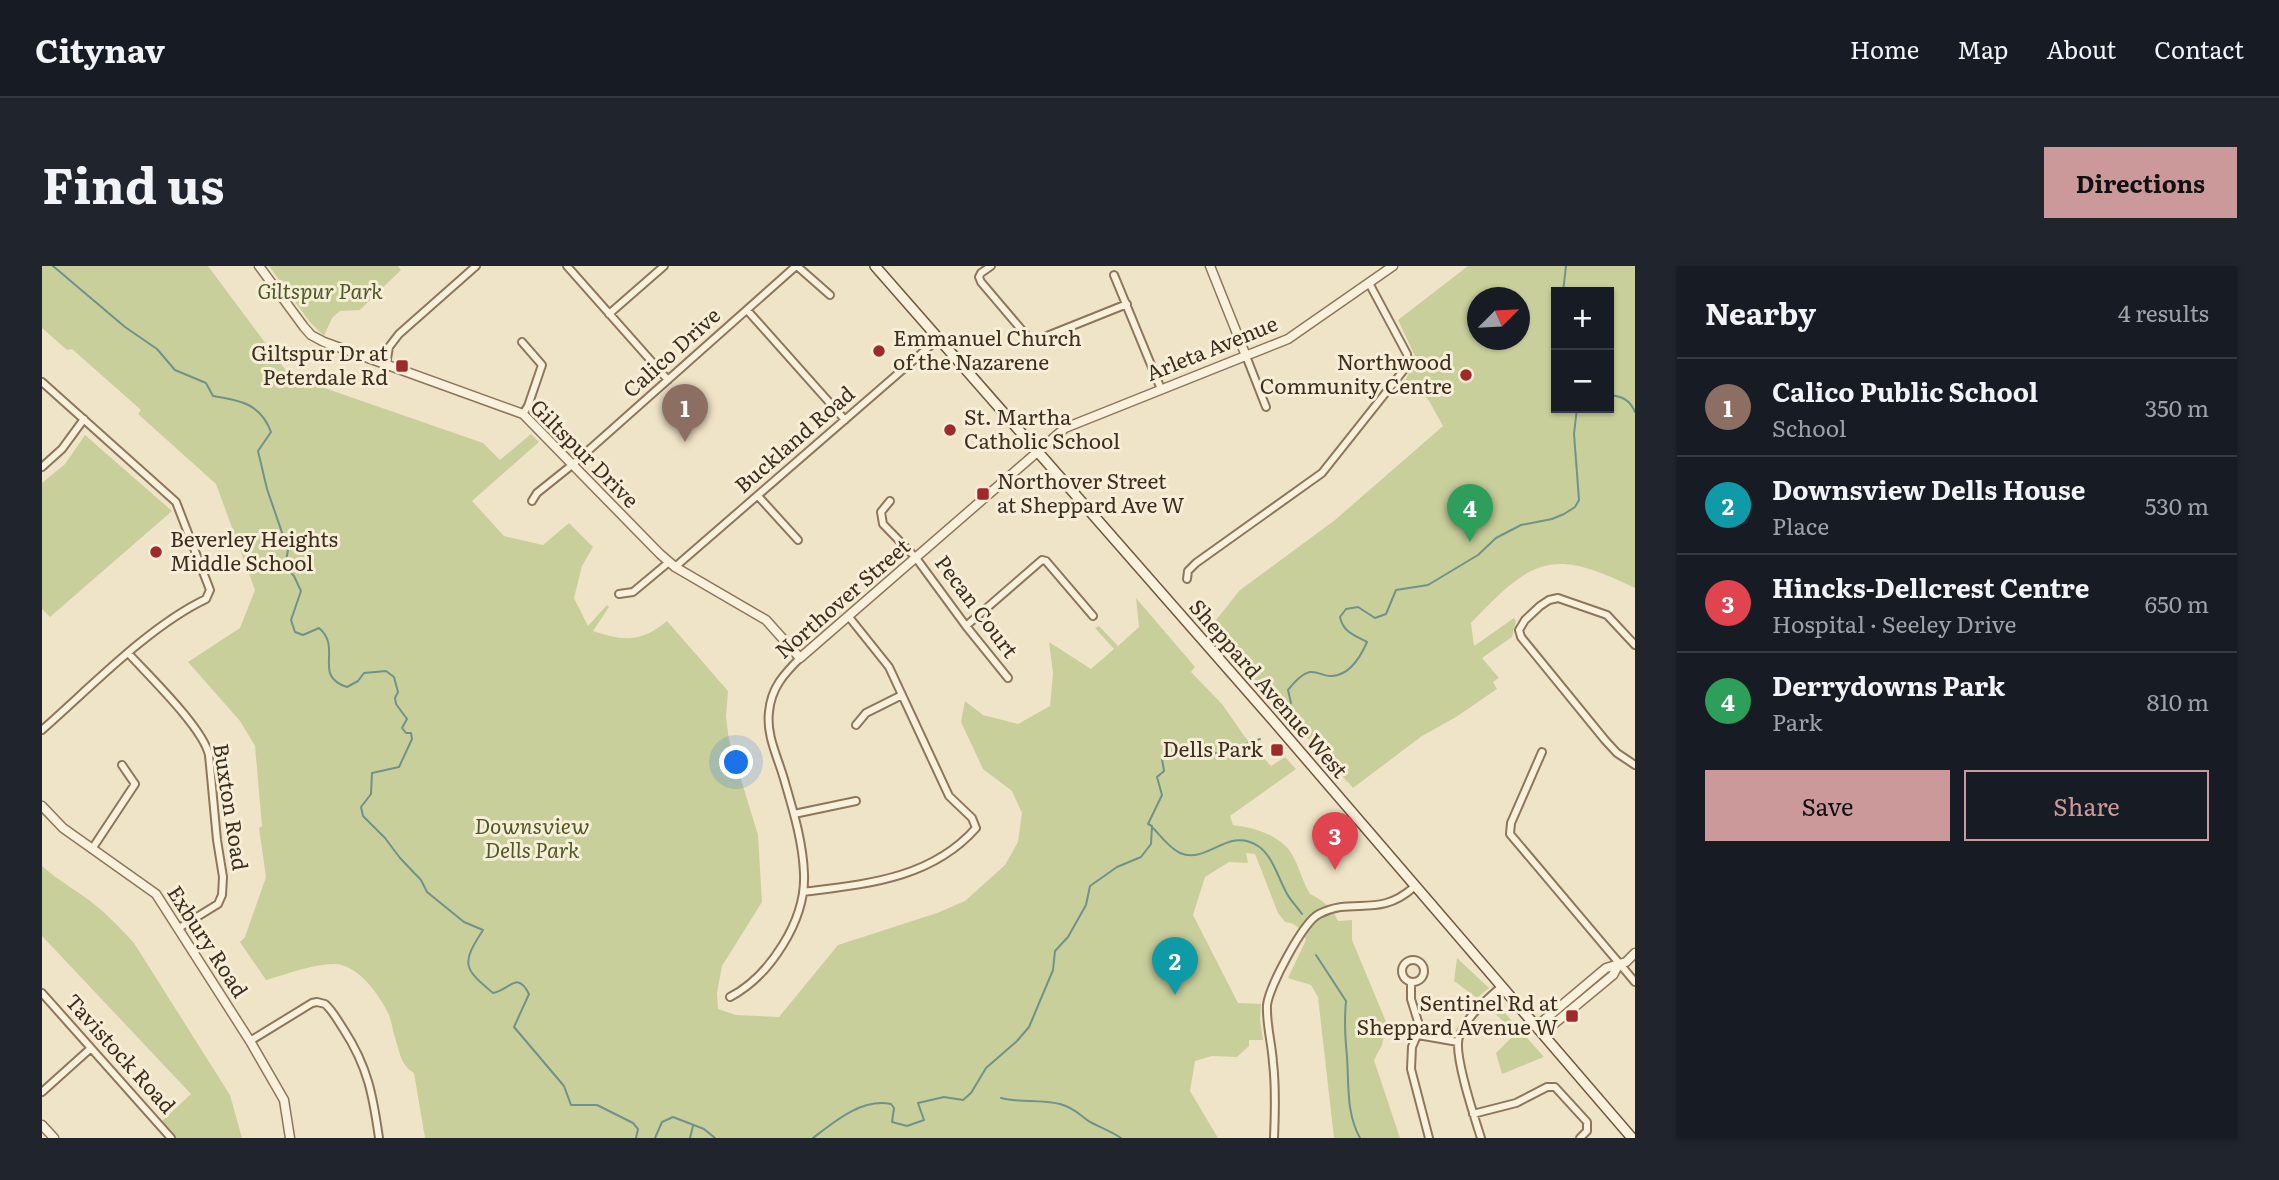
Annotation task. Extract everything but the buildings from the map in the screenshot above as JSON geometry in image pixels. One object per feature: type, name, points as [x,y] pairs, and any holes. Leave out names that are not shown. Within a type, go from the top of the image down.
[{"type":"main road","name":"Sheppard Avenue West","points":[[875,266],[1275,723],[1632,1138]]},
{"type":"street","name":"Giltspur Drive","points":[[259,266],[312,335],[324,342],[523,414],[672,565],[766,620],[800,658]]},
{"type":"street","points":[[386,365],[389,347],[399,334],[476,266]]},
{"type":"street","points":[[567,266],[668,380]]},
{"type":"street","points":[[609,314],[664,266]]},
{"type":"street","points":[[796,266],[830,295]]},
{"type":"street","name":"Calico Drive","points":[[532,501],[537,493],[796,266]]},
{"type":"street","points":[[991,266],[981,273],[981,282],[1032,342],[1127,304]]},
{"type":"street","points":[[1210,266],[1266,407]]},
{"type":"street","name":"Arleta Avenue","points":[[1037,452],[1065,428],[1302,331],[1393,266]]},
{"type":"street","points":[[1114,275],[1161,388]]},
{"type":"street","points":[[1186,579],[1188,571],[1196,564],[1322,473],[1404,371],[1408,362],[1407,354],[1369,283]]},
{"type":"street","points":[[747,310],[845,420]]},
{"type":"street","name":"Buckland Road","points":[[619,594],[634,592],[672,565],[758,496],[938,339]]},
{"type":"street","points":[[522,342],[542,365],[523,414]]},
{"type":"street","points":[[42,382],[176,502],[210,590],[206,599],[154,632],[42,730]]},
{"type":"street","points":[[42,467],[62,449],[84,419]]},
{"type":"street","name":"Northover Street","points":[[730,997],[753,982],[778,954],[790,930],[803,892],[803,865],[794,814],[769,730],[768,714],[777,683],[800,658],[1037,452]]},
{"type":"street","points":[[758,496],[798,540]]},
{"type":"street","name":"Pecan Court","points":[[890,501],[881,512],[882,521],[916,558],[1008,678]]},
{"type":"street","points":[[966,626],[1042,561],[1046,561],[1093,616]]},
{"type":"street","points":[[1635,646],[1607,615],[1562,598],[1554,598],[1540,606],[1519,630],[1521,637],[1616,753],[1635,765]]},
{"type":"street","points":[[803,892],[864,884],[925,867],[976,828],[972,818],[949,796],[889,667],[849,617]]},
{"type":"street","name":"Buxton Road","points":[[129,654],[197,731],[207,746],[209,755],[223,877],[222,895],[218,904],[179,928]]},
{"type":"street","points":[[856,725],[866,713],[902,695]]},
{"type":"street","points":[[1542,752],[1512,820],[1510,834],[1635,982]]},
{"type":"street","points":[[92,849],[135,784],[122,765]]},
{"type":"street","points":[[794,814],[856,801]]},
{"type":"street","name":"Exbury Road","points":[[42,806],[57,823],[151,889],[179,928],[284,1100],[290,1138]]},
{"type":"street","points":[[1274,1138],[1275,1081],[1268,1002],[1300,933],[1313,917],[1326,911],[1386,904],[1398,900],[1414,887]]},
{"type":"street","points":[[1540,1029],[1606,968],[1626,962],[1635,953]]},
{"type":"street","points":[[1411,982],[1411,999],[1420,1028],[1412,1047],[1411,1069],[1429,1138]]},
{"type":"street","points":[[1481,1138],[1472,1114],[1458,1042],[1469,1019],[1501,987]]},
{"type":"street","name":"Tavistock Road","points":[[42,993],[171,1138]]},
{"type":"street","points":[[250,1041],[312,1003],[325,1004],[355,1047],[366,1071],[379,1138]]},
{"type":"street","points":[[1418,1035],[1458,1042]]},
{"type":"street","points":[[42,1092],[91,1048]]},
{"type":"street","points":[[1472,1114],[1516,1103],[1547,1087],[1555,1087],[1587,1122],[1587,1131],[1580,1138]]},
{"type":"street","points":[[42,1125],[54,1138]]},
{"type":"green space","name":"Downsview Dells Park","points":[[42,266],[208,266],[290,376],[483,443],[500,460],[531,434],[539,442],[472,501],[504,536],[543,545],[569,523],[593,547],[582,566],[574,598],[588,626],[607,605],[609,607],[593,631],[614,637],[632,638],[648,633],[667,621],[728,691],[726,717],[729,740],[758,835],[762,902],[722,966],[717,993],[718,1009],[736,1015],[779,1017],[838,945],[937,913],[965,901],[1005,865],[1018,842],[1022,813],[1012,791],[983,769],[961,722],[965,701],[983,715],[1018,724],[1050,706],[1053,673],[1049,642],[1091,669],[1114,649],[1095,628],[1099,626],[1118,646],[1139,627],[1136,598],[1195,667],[1191,672],[1222,704],[1245,737],[1271,766],[1285,757],[1296,769],[1230,816],[1233,825],[1268,834],[1283,844],[1294,858],[1310,894],[1326,904],[1338,921],[1352,920],[1352,940],[1387,1024],[1382,1045],[1374,1060],[1400,1138],[1334,1138],[1318,997],[1311,985],[1288,978],[1306,940],[1298,928],[1285,922],[1278,913],[1255,854],[1246,853],[1248,863],[1229,862],[1205,877],[1193,915],[1238,1003],[1261,1004],[1263,1040],[1249,1040],[1249,1046],[1237,1057],[1212,1056],[1195,1061],[1190,1091],[1218,1138],[425,1138],[414,1073],[402,1060],[389,1015],[368,983],[352,970],[335,964],[309,967],[266,980],[240,942],[245,937],[266,877],[259,828],[262,826],[255,746],[240,721],[188,662],[240,628],[255,590],[216,484],[138,414],[141,410],[72,349],[67,350],[42,328]]},
{"type":"green space","name":"Giltspur Park","points":[[269,266],[398,266],[401,270],[360,310],[340,311],[332,318],[324,336],[309,321]]},
{"type":"green space","points":[[1468,266],[1635,266],[1635,588],[1583,567],[1563,564],[1545,566],[1511,584],[1471,623],[1474,646],[1514,618],[1516,621],[1512,637],[1482,658],[1499,678],[1493,682],[1497,689],[1422,736],[1353,788],[1208,630],[1240,590],[1335,520],[1443,426],[1428,399],[1405,381],[1416,358],[1398,320]]},
{"type":"green space","points":[[85,435],[172,511],[50,617],[42,609],[42,483],[65,464]]},
{"type":"green space","points":[[42,866],[99,908],[134,943],[230,1095],[242,1138],[176,1138],[162,1121],[191,1094],[42,936]]},
{"type":"green space","points":[[1457,958],[1489,988],[1477,998],[1454,981]]},
{"type":"green space","points":[[1497,1004],[1544,1057],[1502,1074],[1496,1053],[1516,1033],[1491,1010]]},
{"type":"waterway","points":[[53,266],[125,327],[157,349],[175,370],[206,383],[213,396],[248,405],[262,415],[271,432],[258,451],[267,489],[288,550],[285,566],[294,576],[301,591],[291,620],[295,632],[303,635],[319,628],[329,644],[331,676],[347,687],[358,681],[364,673],[386,671],[394,677],[398,692],[396,704],[407,719],[402,728],[406,733],[411,733],[412,739],[399,767],[372,773],[371,794],[361,807],[363,816],[421,880],[427,892],[464,922],[483,930],[469,958],[468,965],[476,977],[493,993],[517,982],[525,987],[529,994],[514,1027],[564,1086],[571,1105],[597,1105],[633,1123],[638,1129],[636,1138]]},
{"type":"waterway","points":[[1564,287],[1566,266]]},
{"type":"waterway","points":[[1614,396],[1625,399],[1635,412]]},
{"type":"waterway","points":[[1286,710],[1291,703],[1288,690],[1301,677],[1310,672],[1338,675],[1354,664],[1362,653],[1367,642],[1344,626],[1340,617],[1346,609],[1358,607],[1375,618],[1386,614],[1396,590],[1428,585],[1478,555],[1496,538],[1521,525],[1552,519],[1575,507],[1579,500],[1574,434],[1576,413]]},
{"type":"waterway","points":[[813,1138],[849,1112],[870,1104],[891,1104],[894,1108],[892,1122],[907,1126],[924,1120],[918,1103],[944,1097],[963,1100],[971,1093],[986,1068],[1029,1027],[1053,970],[1055,951],[1068,937],[1086,905],[1090,886],[1117,867],[1141,857],[1151,844],[1152,826],[1148,824],[1162,795],[1157,777],[1164,771],[1162,759],[1182,750],[1196,749],[1219,754],[1260,739]]},
{"type":"waterway","points":[[1152,827],[1172,848],[1190,855],[1237,840],[1258,846],[1271,861],[1288,895],[1302,914]]},
{"type":"waterway","points":[[1316,955],[1346,1001],[1349,1098],[1352,1119],[1360,1138]]},
{"type":"waterway","points":[[1001,1098],[1066,1106],[1121,1138]]},
{"type":"waterway","points":[[655,1138],[662,1122],[673,1117],[704,1129],[715,1138]]},
{"type":"waterway","points":[[690,1138],[693,1126]]},
{"type":"place","name":"Emmanuel Church of the Nazarene","points":[[879,351]]},
{"type":"place","name":"Giltspur Dr at Peterdale Rd","points":[[402,366]]},
{"type":"place","name":"Northwood Community Centre","points":[[1466,375]]},
{"type":"place","name":"St. Martha Catholic School","points":[[950,430]]},
{"type":"place","name":"Calico Public School","points":[[685,442]]},
{"type":"place","name":"Northover Street at Sheppard Ave W","points":[[983,494]]},
{"type":"place","name":"Derrydowns Park","points":[[1470,542]]},
{"type":"place","name":"Beverley Heights Middle School","points":[[156,552]]},
{"type":"place","name":"Dells Park","points":[[1277,750]]},
{"type":"place","name":"Hincks-Dellcrest Centre","points":[[1335,870]]},
{"type":"place","name":"Downsview Dells House","points":[[1175,995]]},
{"type":"place","name":"Sentinel Rd at Sheppard Avenue W","points":[[1572,1016]]}]
